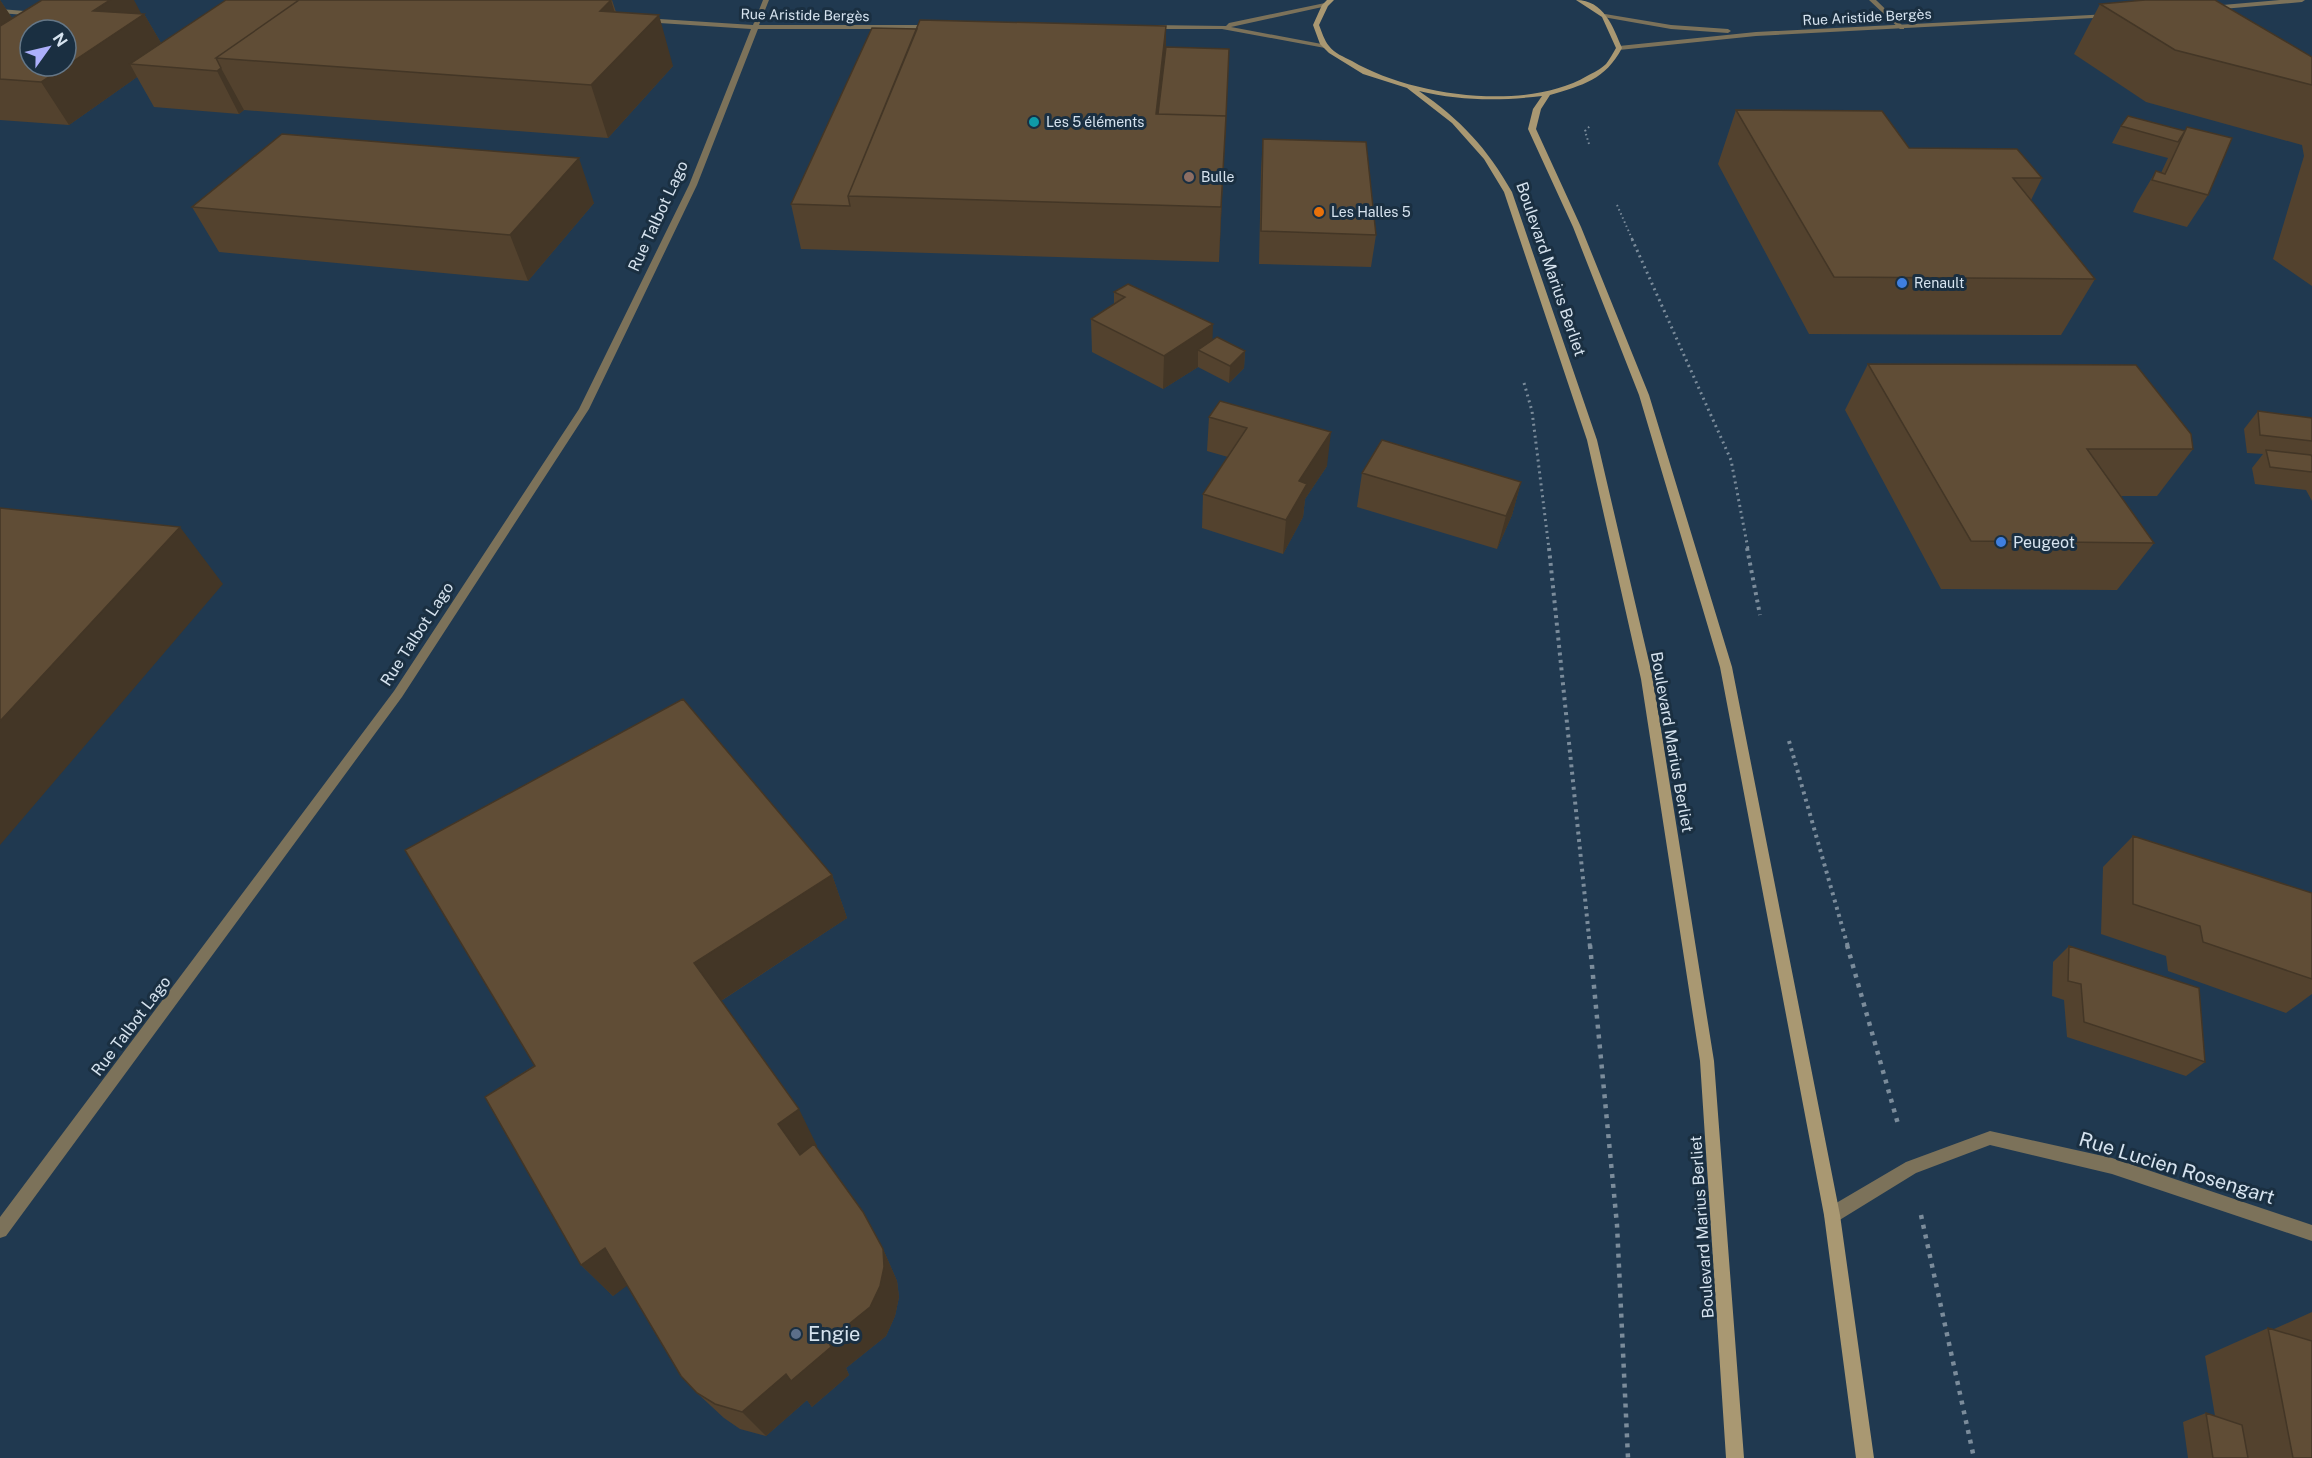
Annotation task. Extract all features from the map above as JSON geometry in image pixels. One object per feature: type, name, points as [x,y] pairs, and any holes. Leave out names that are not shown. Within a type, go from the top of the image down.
[{"type":"main road","points":[[1328,2],[1316,25],[1325,46],[1358,70],[1410,88],[1456,96],[1504,97],[1548,92],[1592,77],[1608,66],[1619,48],[1605,16],[1579,0]]},
{"type":"main road","name":"Boulevard Marius Berliet","points":[[1410,88],[1443,111],[1472,136],[1489,156],[1508,192],[1595,451],[1647,679],[1707,1061],[1735,1458]]},
{"type":"main road","name":"Boulevard Marius Berliet","points":[[1548,92],[1537,109],[1532,129],[1577,227],[1644,395],[1726,667],[1832,1215],[1865,1458]]},
{"type":"street","name":"Rue Talbot Lago","points":[[0,1230],[398,694],[584,409],[693,185],[766,0]]},
{"type":"street","points":[[1872,0],[1902,28]]},
{"type":"street","points":[[2197,9],[2302,0]]},
{"type":"street","points":[[1222,27],[1328,2]]},
{"type":"street","points":[[0,11],[42,14]]},
{"type":"street","name":"Rue Aristide Bergès","points":[[1619,48],[1756,34],[2116,15]]},
{"type":"street","name":"Rue Aristide Bergès","points":[[1605,16],[1671,27],[1756,34]]},
{"type":"street","name":"Rue Aristide Bergès","points":[[636,20],[755,27],[946,27]]},
{"type":"street","points":[[1138,27],[1222,27],[1325,46]]},
{"type":"street","name":"Rue Lucien Rosengart","points":[[1832,1215],[1911,1167],[1990,1138],[2112,1166],[2312,1233]]},
{"type":"path","points":[[1522,378],[1532,411],[1558,618],[1617,1225],[1628,1458]]},
{"type":"shaded area","points":[[0,0],[2312,0],[2312,1458],[0,1458]]},
{"type":"building","points":[[42,0],[110,0],[93,11],[144,14],[78,58],[78,18],[18,18],[18,78],[47,78],[41,82],[0,79],[0,26]]},
{"type":"building","points":[[226,0],[299,0],[216,58],[221,68],[217,71],[130,64]]},
{"type":"building","points":[[299,0],[611,0],[600,11],[659,15],[591,85],[216,58]]},
{"type":"building","points":[[2145,0],[2215,0],[2312,57],[2312,85],[2175,50],[2100,4]]},
{"type":"building","name":"Les 5 éléments","points":[[920,20],[1166,26],[1156,114],[1226,116],[1221,207],[848,196]]},
{"type":"building","points":[[872,28],[917,29],[848,196],[850,206],[791,204]]},
{"type":"building","points":[[1166,47],[1229,49],[1226,116],[1158,114]]},
{"type":"building","points":[[1736,110],[1882,111],[1909,148],[2017,149],[2042,178],[2013,178],[2095,279],[1834,277]]},
{"type":"building","points":[[2128,116],[2185,131],[2178,142],[2121,126]]},
{"type":"building","points":[[2187,127],[2232,138],[2208,195],[2152,180],[2156,171],[2165,174]]},
{"type":"building","points":[[282,134],[579,158],[510,235],[192,207]]},
{"type":"building","points":[[1263,139],[1366,142],[1376,235],[1261,231]]},
{"type":"building","points":[[1128,284],[1213,324],[1164,356],[1091,319],[1125,297],[1114,292]]},
{"type":"building","points":[[1217,337],[1245,351],[1230,366],[1198,350]]},
{"type":"building","points":[[1868,364],[2136,365],[2191,434],[2193,449],[2087,449],[2154,543],[1971,541]]},
{"type":"building","points":[[1220,401],[1331,432],[1299,481],[1307,484],[1286,520],[1203,494],[1247,428],[1209,417]]},
{"type":"building","points":[[2258,411],[2312,418],[2312,441],[2260,435]]},
{"type":"building","points":[[1382,440],[1521,482],[1506,516],[1362,473]]},
{"type":"building","points":[[2266,450],[2311,455],[2312,472],[2270,467]]},
{"type":"building","points":[[0,508],[180,527],[0,721]]},
{"type":"building","points":[[683,699],[832,875],[694,963],[799,1109],[778,1124],[800,1155],[814,1144],[863,1212],[883,1249],[884,1267],[880,1286],[870,1307],[828,1341],[831,1347],[791,1381],[786,1374],[742,1412],[715,1404],[697,1393],[681,1376],[605,1248],[581,1265],[485,1097],[535,1066],[405,850]]},
{"type":"building","points":[[2133,836],[2312,893],[2312,979],[2203,942],[2200,926],[2133,904]]},
{"type":"building","points":[[2069,946],[2199,988],[2205,1062],[2084,1022],[2081,984],[2068,981]]},
{"type":"building","points":[[2268,1328],[2312,1341],[2312,1458],[2293,1458]]},
{"type":"building","points":[[2206,1413],[2242,1425],[2248,1458],[2213,1458]]},
{"type":"place","name":"Les 5 éléments","points":[[1034,122]]},
{"type":"place","name":"Bulle","points":[[1189,177]]},
{"type":"place","name":"Les Halles 5","points":[[1319,212]]},
{"type":"place","name":"Renault","points":[[1902,283]]},
{"type":"place","name":"Peugeot","points":[[2001,542]]},
{"type":"place","name":"Engie","points":[[796,1334]]}]
